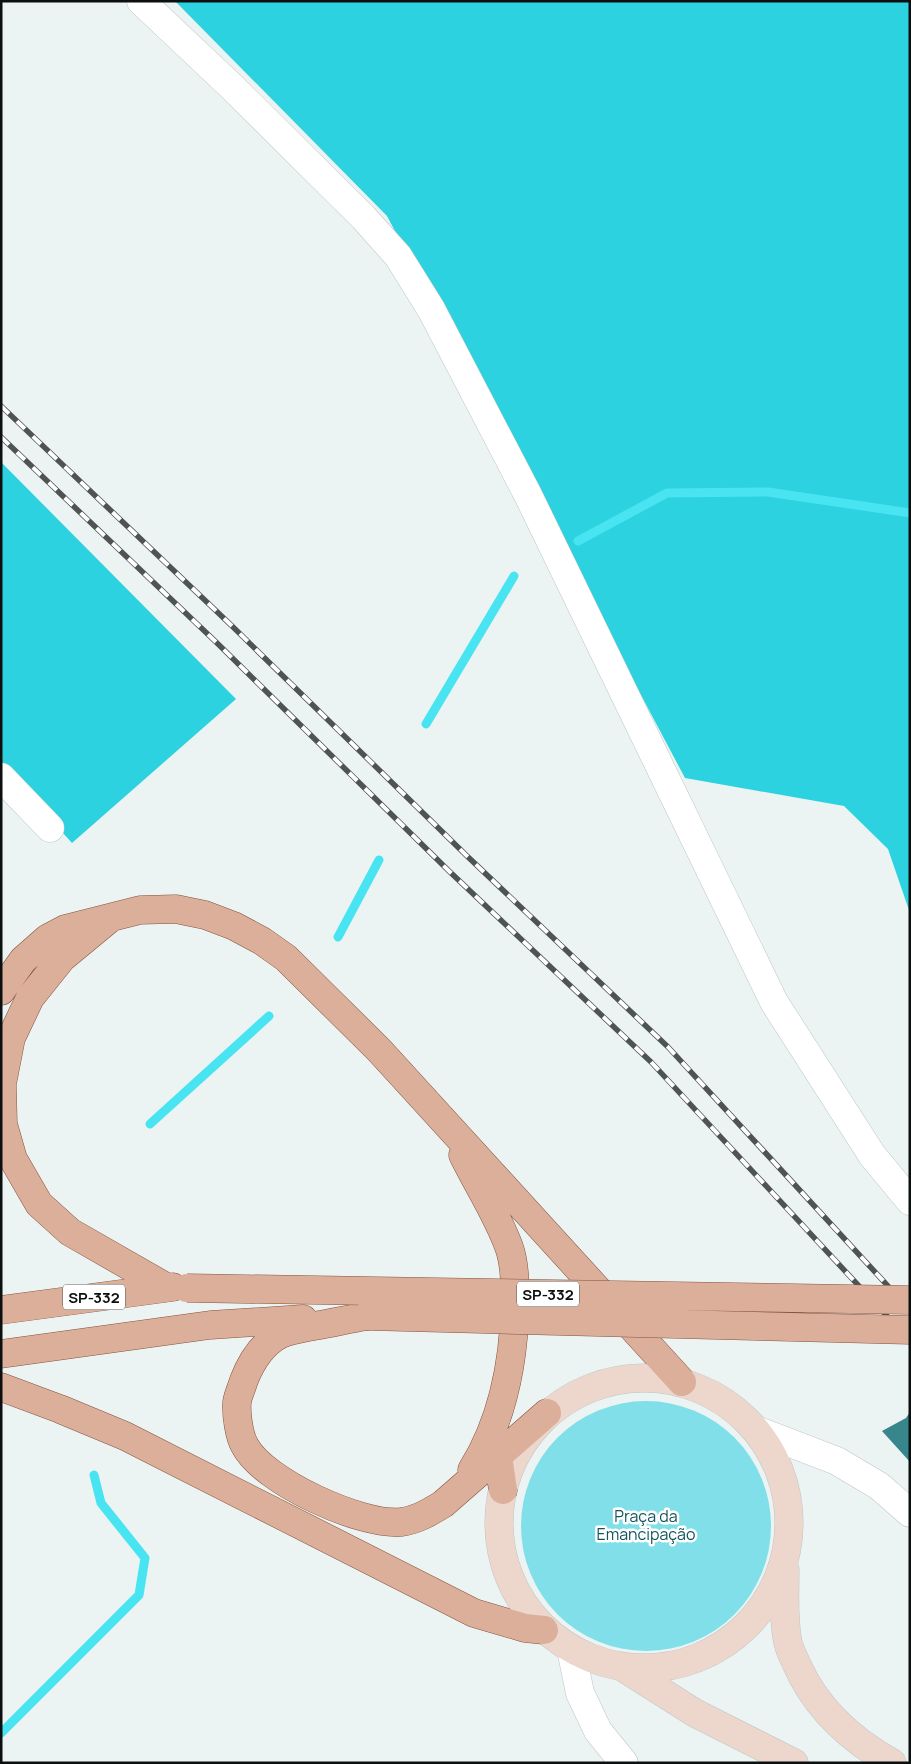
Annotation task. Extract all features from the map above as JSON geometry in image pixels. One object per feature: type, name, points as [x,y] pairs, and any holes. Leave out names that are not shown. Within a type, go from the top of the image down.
[{"type":"main road","points":[[1,991],[23,960],[48,938],[65,929],[140,910],[176,909],[212,918],[234,926],[262,941],[286,958],[378,1050],[682,1382]]},
{"type":"main road","points":[[113,916],[62,958],[30,998],[10,1038],[2,1084],[3,1124],[13,1159],[39,1204],[70,1232],[176,1288]]},
{"type":"main road","points":[[450,1127],[473,1177],[495,1212],[510,1249],[515,1284],[514,1335],[508,1377],[499,1414],[496,1441],[503,1490]]},
{"type":"main road","name":"SP-332","points":[[1,1310],[176,1288],[910,1300]]},
{"type":"main road","points":[[367,1316],[282,1334],[265,1344],[248,1371],[237,1402],[239,1429],[245,1447],[260,1465],[288,1484],[314,1498],[360,1516],[385,1522],[403,1522],[424,1515],[443,1504],[547,1413]]},
{"type":"main road","name":"SP-332","points":[[1,1354],[210,1324],[367,1316],[910,1330]]},
{"type":"main road","points":[[1,1387],[52,1405],[125,1436],[474,1613],[525,1628],[544,1630]]},
{"type":"main road","points":[[462,1487],[485,1450],[499,1414]]},
{"type":"street","points":[[141,1],[231,86],[357,211],[398,256],[432,309],[528,495],[774,1002],[872,1155],[910,1201]]},
{"type":"street","points":[[1,777],[50,828]]},
{"type":"street","points":[[794,1763],[695,1713],[624,1668],[571,1649],[544,1630],[514,1591],[499,1545],[500,1496],[517,1451],[547,1413],[588,1388],[635,1376],[682,1382],[723,1400],[756,1430],[779,1469],[789,1514],[785,1558],[785,1628],[789,1646],[802,1678],[822,1707],[840,1726],[864,1746],[892,1763]]},
{"type":"street","points":[[756,1430],[838,1461],[879,1486],[910,1512]]},
{"type":"street","points":[[624,1668],[666,1668],[707,1655],[742,1631],[769,1598],[785,1558]]},
{"type":"street","points":[[571,1649],[580,1693],[598,1731],[624,1763]]},
{"type":"green space","name":"Praça da Emancipação","points":[[646,1401],[670,1404],[694,1411],[715,1422],[734,1438],[750,1457],[761,1478],[768,1502],[771,1526],[768,1550],[761,1574],[750,1595],[734,1614],[715,1630],[694,1641],[670,1648],[646,1651],[622,1648],[598,1641],[577,1630],[558,1614],[542,1595],[531,1574],[524,1550],[521,1526],[524,1502],[531,1478],[542,1457],[558,1438],[577,1422],[598,1411],[622,1404]]},
{"type":"shaded area","points":[[175,1],[910,1],[910,913],[888,849],[844,806],[685,778],[387,216]]},
{"type":"shaded area","points":[[1,462],[236,699],[72,843],[1,764]]},
{"type":"building","points":[[910,1412],[910,1462],[882,1431],[906,1418]]},
{"type":"waterway","points":[[578,541],[667,493],[768,492],[910,513]]},
{"type":"waterway","points":[[426,724],[514,576]]},
{"type":"waterway","points":[[338,937],[379,860]]},
{"type":"waterway","points":[[150,1124],[269,1016]]},
{"type":"waterway","points":[[1,1733],[139,1595],[145,1558],[101,1503],[94,1475]]},
{"type":"railway","points":[[1,406],[232,626],[467,856],[668,1047],[910,1310]]},
{"type":"railway","points":[[1,437],[216,642],[450,872],[651,1062],[910,1341]]}]
